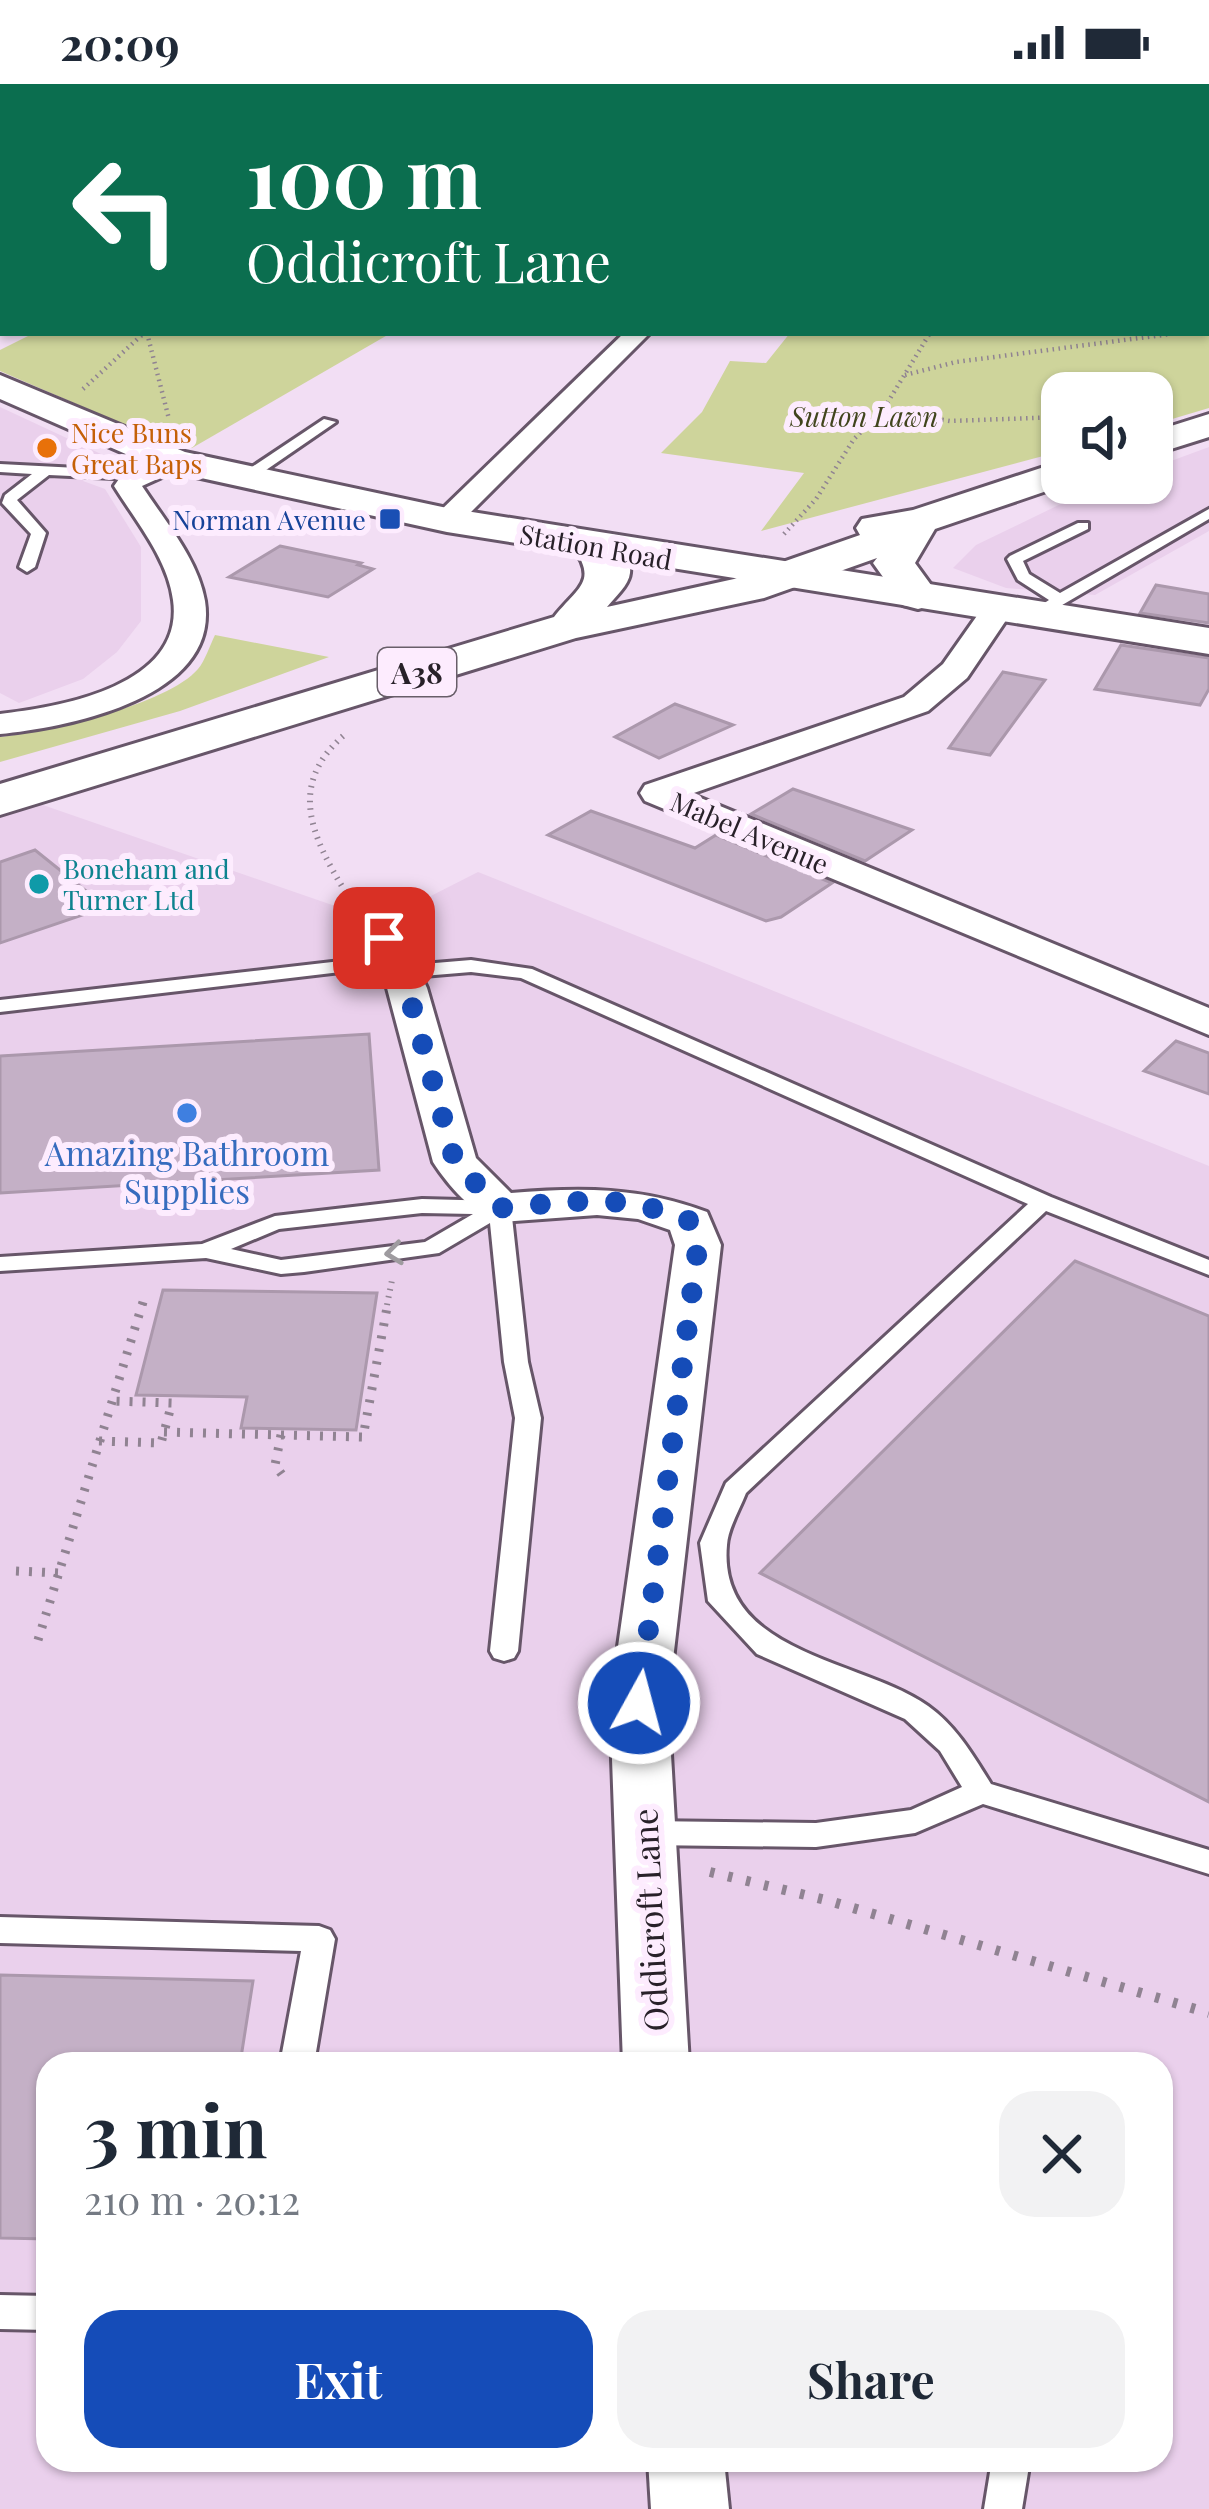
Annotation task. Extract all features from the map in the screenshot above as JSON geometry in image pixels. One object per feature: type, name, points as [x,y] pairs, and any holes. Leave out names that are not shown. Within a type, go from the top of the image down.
[{"type":"main road","name":"Station Road","points":[[0,386],[156,463],[594,547],[718,566],[791,560],[918,596],[1030,608],[1209,641]]},
{"type":"main road","points":[[1173,437],[1209,425]]},
{"type":"main road","name":"A38","points":[[0,800],[569,626],[667,610],[791,560],[858,555],[920,521],[1041,480]]},
{"type":"main road","points":[[918,596],[895,570],[894,562],[920,521]]},
{"type":"main road","points":[[569,626],[609,577],[609,566],[594,547]]},
{"type":"main road","name":"A38","points":[[569,626],[635,591],[718,566]]},
{"type":"street","points":[[447,520],[635,336]]},
{"type":"street","points":[[0,724],[22,723],[115,696],[169,668],[188,628],[189,599],[160,537],[128,486],[156,463]]},
{"type":"street","name":"Mabel Avenue","points":[[1030,608],[916,704],[658,794],[1209,1023]]},
{"type":"street","points":[[374,915],[396,966],[455,1162],[500,1208]]},
{"type":"street","name":"Oddicroft Lane","points":[[500,1208],[612,1198],[656,1207],[692,1222],[698,1245],[639,1703],[655,2052]]},
{"type":"street","points":[[687,2472],[690,2509]]},
{"type":"lane","points":[[244,478],[329,422]]},
{"type":"lane","points":[[1,468],[45,471],[156,463]]},
{"type":"lane","points":[[27,568],[39,533],[10,498],[45,471]]},
{"type":"lane","points":[[1083,526],[1015,560],[1030,608],[1209,513]]},
{"type":"lane","points":[[0,1006],[396,966],[471,966],[525,973],[1043,1202],[1209,1268]]},
{"type":"lane","points":[[1043,1202],[735,1489],[713,1544],[718,1594],[767,1647],[915,1711],[950,1743],[981,1792],[1209,1862]]},
{"type":"lane","points":[[206,1251],[275,1223],[422,1206],[500,1208]]},
{"type":"lane","points":[[0,1264],[206,1251],[281,1267],[431,1248],[500,1208]]},
{"type":"lane","points":[[500,1208],[516,1362],[528,1418],[504,1651]]},
{"type":"lane","points":[[644,1844],[816,1835],[915,1821],[981,1792]]},
{"type":"lane","points":[[0,1930],[319,1939],[299,2052]]},
{"type":"lane","points":[[0,2312],[36,2313]]},
{"type":"lane","points":[[1003,2509],[1009,2472]]},
{"type":"path","points":[[56,410],[142,336]]},
{"type":"path","points":[[146,336],[176,445],[156,463]]},
{"type":"path","points":[[791,560],[781,537],[816,500],[854,439],[883,410],[928,336]]},
{"type":"path","points":[[905,375],[956,362],[1155,336]]},
{"type":"path","points":[[883,410],[950,422],[1041,418]]},
{"type":"path","points":[[352,727],[316,762],[309,800],[333,872],[353,906],[374,915]]},
{"type":"path","points":[[164,1432],[363,1437],[398,1252]]},
{"type":"path","points":[[38,1640],[143,1299]]},
{"type":"path","points":[[99,1442],[161,1443],[172,1403],[112,1401]]},
{"type":"path","points":[[281,1435],[275,1466],[283,1476]]},
{"type":"path","points":[[16,1571],[58,1573]]},
{"type":"path","points":[[644,1844],[1209,2013]]},
{"type":"shaded area","points":[[0,407],[101,454],[83,481],[105,489],[141,547],[141,621],[117,652],[83,679],[19,703],[0,693]]},
{"type":"shaded area","points":[[1209,447],[1209,531],[1095,595],[1006,588],[953,568],[976,545],[1061,504],[1173,504],[1173,460]]},
{"type":"shaded area","points":[[40,804],[338,907],[421,901],[478,872],[1209,1166],[1209,2509],[0,2509],[0,816]]},
{"type":"green space","points":[[28,336],[386,336],[192,448],[157,439],[0,371],[0,350]]},
{"type":"green space","name":"Sutton Lawn","points":[[788,336],[1209,336],[1209,408],[1173,419],[1173,372],[1041,372],[1041,457],[761,531],[804,473],[661,453],[702,412],[730,361],[766,363]]},
{"type":"green space","points":[[215,635],[329,657],[180,711],[0,762],[0,737],[105,715],[182,682],[201,666]]},
{"type":"building","points":[[280,546],[373,569],[328,597],[229,577]]},
{"type":"building","points":[[1156,585],[1209,594],[1209,623],[1140,613]]},
{"type":"building","points":[[1121,645],[1209,658],[1209,689],[1200,705],[1095,689]]},
{"type":"building","points":[[1003,672],[1045,680],[990,755],[949,748]]},
{"type":"building","points":[[675,704],[733,725],[659,758],[615,737]]},
{"type":"building","points":[[793,789],[912,830],[865,861],[751,814]]},
{"type":"building","points":[[591,811],[695,848],[716,835],[832,883],[781,917],[766,921],[548,835]]},
{"type":"building","name":"Boneham and Turner Ltd","points":[[35,850],[106,907],[0,943],[0,862]]},
{"type":"building","name":"Amazing Bathroom Supplies","points":[[369,1034],[379,1170],[0,1193],[0,1056]]},
{"type":"building","points":[[1176,1041],[1209,1053],[1209,1094],[1144,1071]]},
{"type":"building","points":[[1075,1261],[1209,1316],[1209,1802],[760,1573]]},
{"type":"building","points":[[163,1290],[377,1293],[356,1430],[241,1428],[247,1397],[136,1395]]},
{"type":"building","points":[[0,1975],[253,1981],[242,2052],[36,2052],[36,2239],[0,2238]]},
{"type":"place","name":"Nice Buns Great Baps","points":[[47,448]]},
{"type":"place","name":"Norman Avenue","points":[[390,519]]},
{"type":"place","name":"Boneham and Turner Ltd","points":[[39,884]]},
{"type":"place","name":"Amazing Bathroom Supplies","points":[[187,1113]]},
{"type":"route","points":[[384,938],[407,988],[455,1162],[500,1208],[612,1198],[656,1207],[692,1222],[698,1245],[639,1703]]}]
